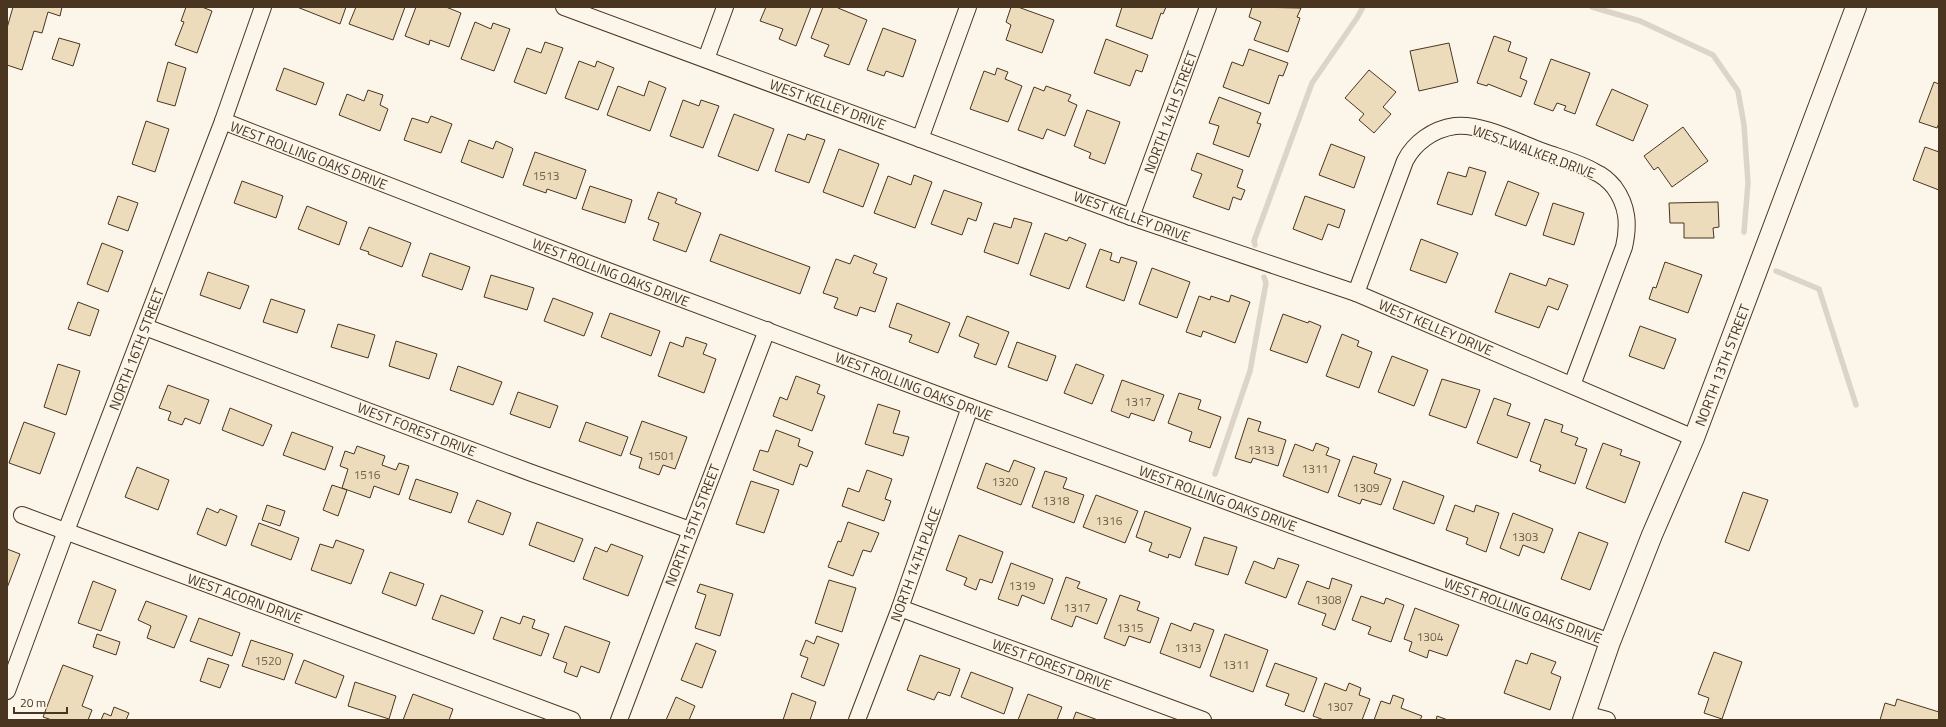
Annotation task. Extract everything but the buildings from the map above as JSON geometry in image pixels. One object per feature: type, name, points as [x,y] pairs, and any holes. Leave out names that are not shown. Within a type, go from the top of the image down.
[{"type":"street","name":"NORTH 16TH STREET","points":[[7,691],[66,531],[223,121],[263,7]]},
{"type":"street","name":"WEST KELLEY DRIVE","points":[[564,7],[1131,217],[1356,293],[1694,438]]},
{"type":"street","points":[[706,59],[725,7]]},
{"type":"street","points":[[920,139],[968,7]]},
{"type":"street","name":"NORTH 14TH STREET","points":[[1131,217],[1208,7]]},
{"type":"street","name":"NORTH 13TH STREET","points":[[1584,717],[1610,642],[1652,536],[1694,438],[1856,7]]},
{"type":"street","name":"WEST ROLLING OAKS DRIVE","points":[[223,121],[600,268],[970,407],[1610,642]]},
{"type":"street","name":"WEST WALKER DRIVE","points":[[1356,293],[1410,151],[1424,138],[1434,133],[1460,126],[1477,128],[1596,172],[1614,187],[1622,200],[1628,219],[1624,247],[1572,385]]},
{"type":"street","name":"WEST FOREST DRIVE","points":[[145,326],[543,477],[690,530]]},
{"type":"street","name":"NORTH 15TH STREET","points":[[619,720],[767,330]]},
{"type":"street","name":"NORTH 14TH PLACE","points":[[857,720],[900,608],[970,407]]},
{"type":"street","name":"WEST ACORN DRIVE","points":[[22,515],[572,720]]},
{"type":"street","name":"WEST FOREST DRIVE","points":[[900,608],[1204,720]]},
{"type":"street","points":[[1584,717],[1607,720]]},
{"type":"waterway","points":[[1255,245],[1254,241],[1312,83],[1363,7]]},
{"type":"waterway","points":[[1592,7],[1640,21],[1713,55],[1738,91],[1744,125],[1748,183],[1744,232]]},
{"type":"waterway","points":[[1776,271],[1819,289],[1856,405]]},
{"type":"waterway","points":[[1215,474],[1250,371],[1266,283],[1264,277]]}]
